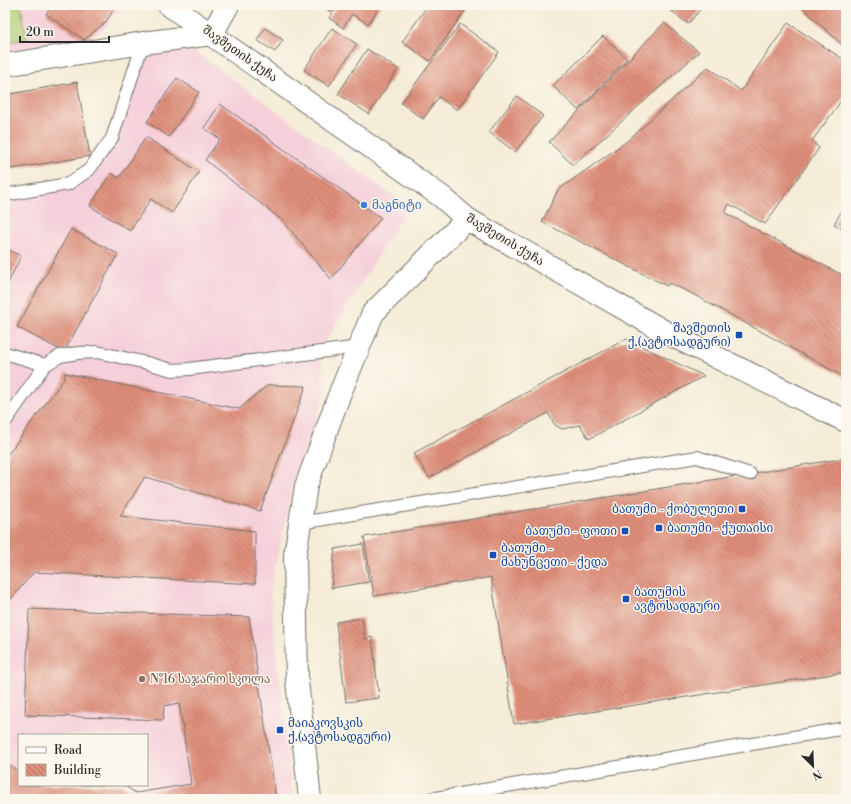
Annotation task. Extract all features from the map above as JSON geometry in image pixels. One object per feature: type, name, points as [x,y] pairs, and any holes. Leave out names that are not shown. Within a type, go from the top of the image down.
[{"type":"main road","name":"შავშეთის ქუჩა","points":[[169,5],[442,197],[467,219],[667,333],[846,421]]},
{"type":"main road","points":[[5,65],[143,43],[212,34],[228,5]]},
{"type":"main road","points":[[310,799],[297,681],[295,555],[306,486],[340,393],[373,313],[467,219]]},
{"type":"lane","points":[[5,195],[68,184],[88,170],[112,138],[143,43]]},
{"type":"lane","points":[[5,422],[45,366],[60,356],[96,352],[172,370],[359,347]]},
{"type":"lane","points":[[5,353],[45,366]]},
{"type":"lane","points":[[300,522],[697,457],[750,474]]},
{"type":"lane","points":[[430,799],[846,728]]},
{"type":"shaded area","points":[[5,5],[126,5],[106,27],[84,42],[5,52]]},
{"type":"shaded area","points":[[182,42],[408,207],[321,349],[325,392],[293,485],[270,592],[293,799],[5,799],[5,196],[68,184],[112,138],[143,43]]},
{"type":"green space","points":[[5,5],[21,5],[27,39],[5,43]]},
{"type":"building","points":[[52,5],[117,5],[105,23],[84,40],[46,14]]},
{"type":"building","points":[[319,5],[335,5],[331,12]]},
{"type":"building","points":[[338,5],[381,5],[368,24],[352,14],[343,28],[329,18]]},
{"type":"building","points":[[428,5],[469,5],[430,61],[402,42]]},
{"type":"building","points":[[664,5],[704,5],[688,24]]},
{"type":"building","points":[[799,5],[846,5],[846,48]]},
{"type":"building","points":[[664,23],[699,52],[573,165],[549,142]]},
{"type":"building","points":[[788,23],[846,61],[846,94],[812,141],[819,148],[765,224],[729,204],[725,213],[846,277],[846,378],[687,291],[669,283],[667,286],[542,222],[558,190],[626,142],[708,67],[741,91]]},
{"type":"building","points":[[460,24],[499,52],[457,110],[439,97],[423,119],[401,103]]},
{"type":"building","points":[[265,28],[283,40],[275,52],[257,40]]},
{"type":"building","points":[[332,28],[357,44],[329,86],[304,70]]},
{"type":"building","points":[[603,36],[627,59],[578,110],[553,86]]},
{"type":"building","points":[[367,49],[398,69],[369,114],[338,94]]},
{"type":"building","points":[[177,78],[199,92],[169,137],[147,122]]},
{"type":"building","points":[[77,82],[90,156],[5,170],[5,95]]},
{"type":"building","points":[[517,96],[543,116],[515,152],[489,132]]},
{"type":"building","points":[[220,104],[381,218],[331,279],[283,221],[205,160],[220,139],[204,128]]},
{"type":"building","points":[[146,137],[199,172],[172,213],[151,199],[130,231],[90,206],[111,173],[119,178]]},
{"type":"building","points":[[846,204],[846,231],[834,224]]},
{"type":"building","points":[[71,229],[118,254],[64,352],[17,327]]},
{"type":"building","points":[[5,248],[21,256],[5,289]]},
{"type":"building","points":[[626,339],[704,376],[589,439],[580,425],[562,429],[555,425],[548,413],[429,478],[414,453]]},
{"type":"building","points":[[65,373],[239,409],[268,385],[306,386],[260,511],[145,477],[120,516],[255,531],[255,584],[34,572],[5,606],[5,458],[64,379]]},
{"type":"building","points":[[846,458],[846,672],[514,724],[491,577],[374,596],[364,537]]},
{"type":"building","points":[[363,544],[369,582],[331,588],[335,549]]},
{"type":"building","name":"№16 საჯარო სკოლა","points":[[29,609],[249,617],[276,799],[5,799],[5,763],[18,770],[18,786],[125,786],[136,793],[191,784],[179,703],[164,706],[163,720],[25,715]]},
{"type":"building","points":[[362,618],[365,639],[372,637],[379,698],[346,702],[336,622]]},
{"type":"place","name":"მაგნიტი","points":[[364,205]]},
{"type":"place","name":"შავშეთის ქ.(ავტოსადგური)","points":[[739,335]]},
{"type":"place","name":"ბათუმი - ქობულეთი","points":[[742,509]]},
{"type":"place","name":"ბათუმი - ქუთაისი","points":[[659,528]]},
{"type":"place","name":"ბათუმი - ფოთი","points":[[625,531]]},
{"type":"place","name":"ბათუმი - მახუნცეთი - ქედა","points":[[493,555]]},
{"type":"place","name":"ბათუმის ავტოსადგური","points":[[626,599]]},
{"type":"place","name":"№16 საჯარო სკოლა","points":[[142,679]]},
{"type":"place","name":"მაიაკოვსკის ქ.(ავტოსადგური)","points":[[280,730]]}]
